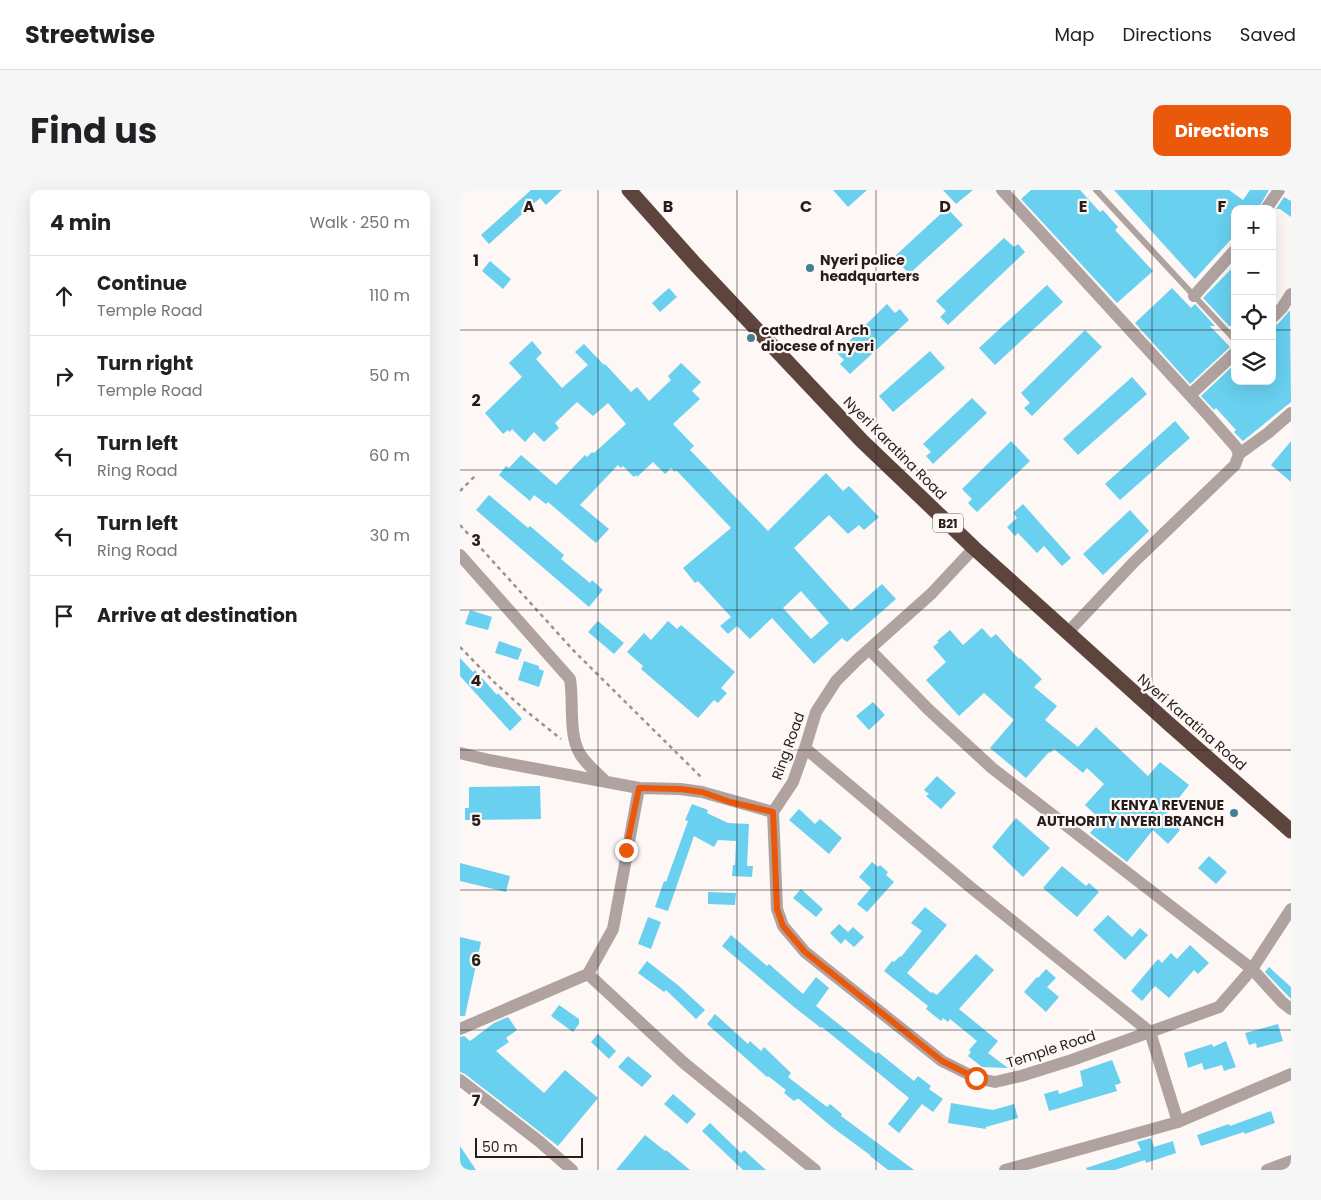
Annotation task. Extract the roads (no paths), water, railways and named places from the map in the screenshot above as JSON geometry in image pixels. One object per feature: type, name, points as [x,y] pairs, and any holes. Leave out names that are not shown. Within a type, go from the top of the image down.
[{"type":"highway","name":"Nyeri Karatina Road","points":[[629,190],[703,272],[862,441],[974,548],[1291,831]]},
{"type":"street","points":[[1002,190],[1190,395],[1236,447],[1239,454]]},
{"type":"street","points":[[1269,205],[1279,190]]},
{"type":"street","points":[[1194,296],[1231,254]]},
{"type":"street","points":[[1276,314],[1291,294]]},
{"type":"street","points":[[1190,395],[1231,358]]},
{"type":"street","points":[[1068,632],[1134,562],[1235,465],[1239,454],[1291,413]]},
{"type":"street","name":"Ring Road","points":[[773,812],[793,782],[816,712],[836,681],[931,594],[974,548]]},
{"type":"street","points":[[460,555],[570,679],[573,697],[574,737],[580,754],[604,780]]},
{"type":"street","points":[[869,649],[929,710],[992,768],[1252,970],[1291,1009]]},
{"type":"street","points":[[805,748],[969,886],[1150,1032],[1178,1122]]},
{"type":"street","points":[[460,753],[639,788],[680,789],[702,792],[730,802],[773,812]]},
{"type":"street","points":[[460,1029],[588,974],[613,929],[639,788]]},
{"type":"street","name":"Temple Road","points":[[773,812],[777,909],[783,926],[805,952],[942,1061],[976,1078],[995,1082],[1072,1060],[1219,1007],[1252,970],[1291,909]]},
{"type":"street","points":[[588,974],[684,1063],[815,1170]]},
{"type":"street","points":[[1005,1170],[1178,1122],[1291,1074]]},
{"type":"street","points":[[460,1080],[540,1142],[572,1170]]},
{"type":"street","points":[[1267,1170],[1291,1162]]},
{"type":"lane","points":[[1096,190],[1231,336]]},
{"type":"place","name":"Nyeri police headquarters","points":[[810,268]]},
{"type":"place","name":"cathedral Arch diocese of nyeri","points":[[751,338]]},
{"type":"place","name":"KENYA REVENUE AUTHORITY NYERI BRANCH","points":[[1234,813]]}]
